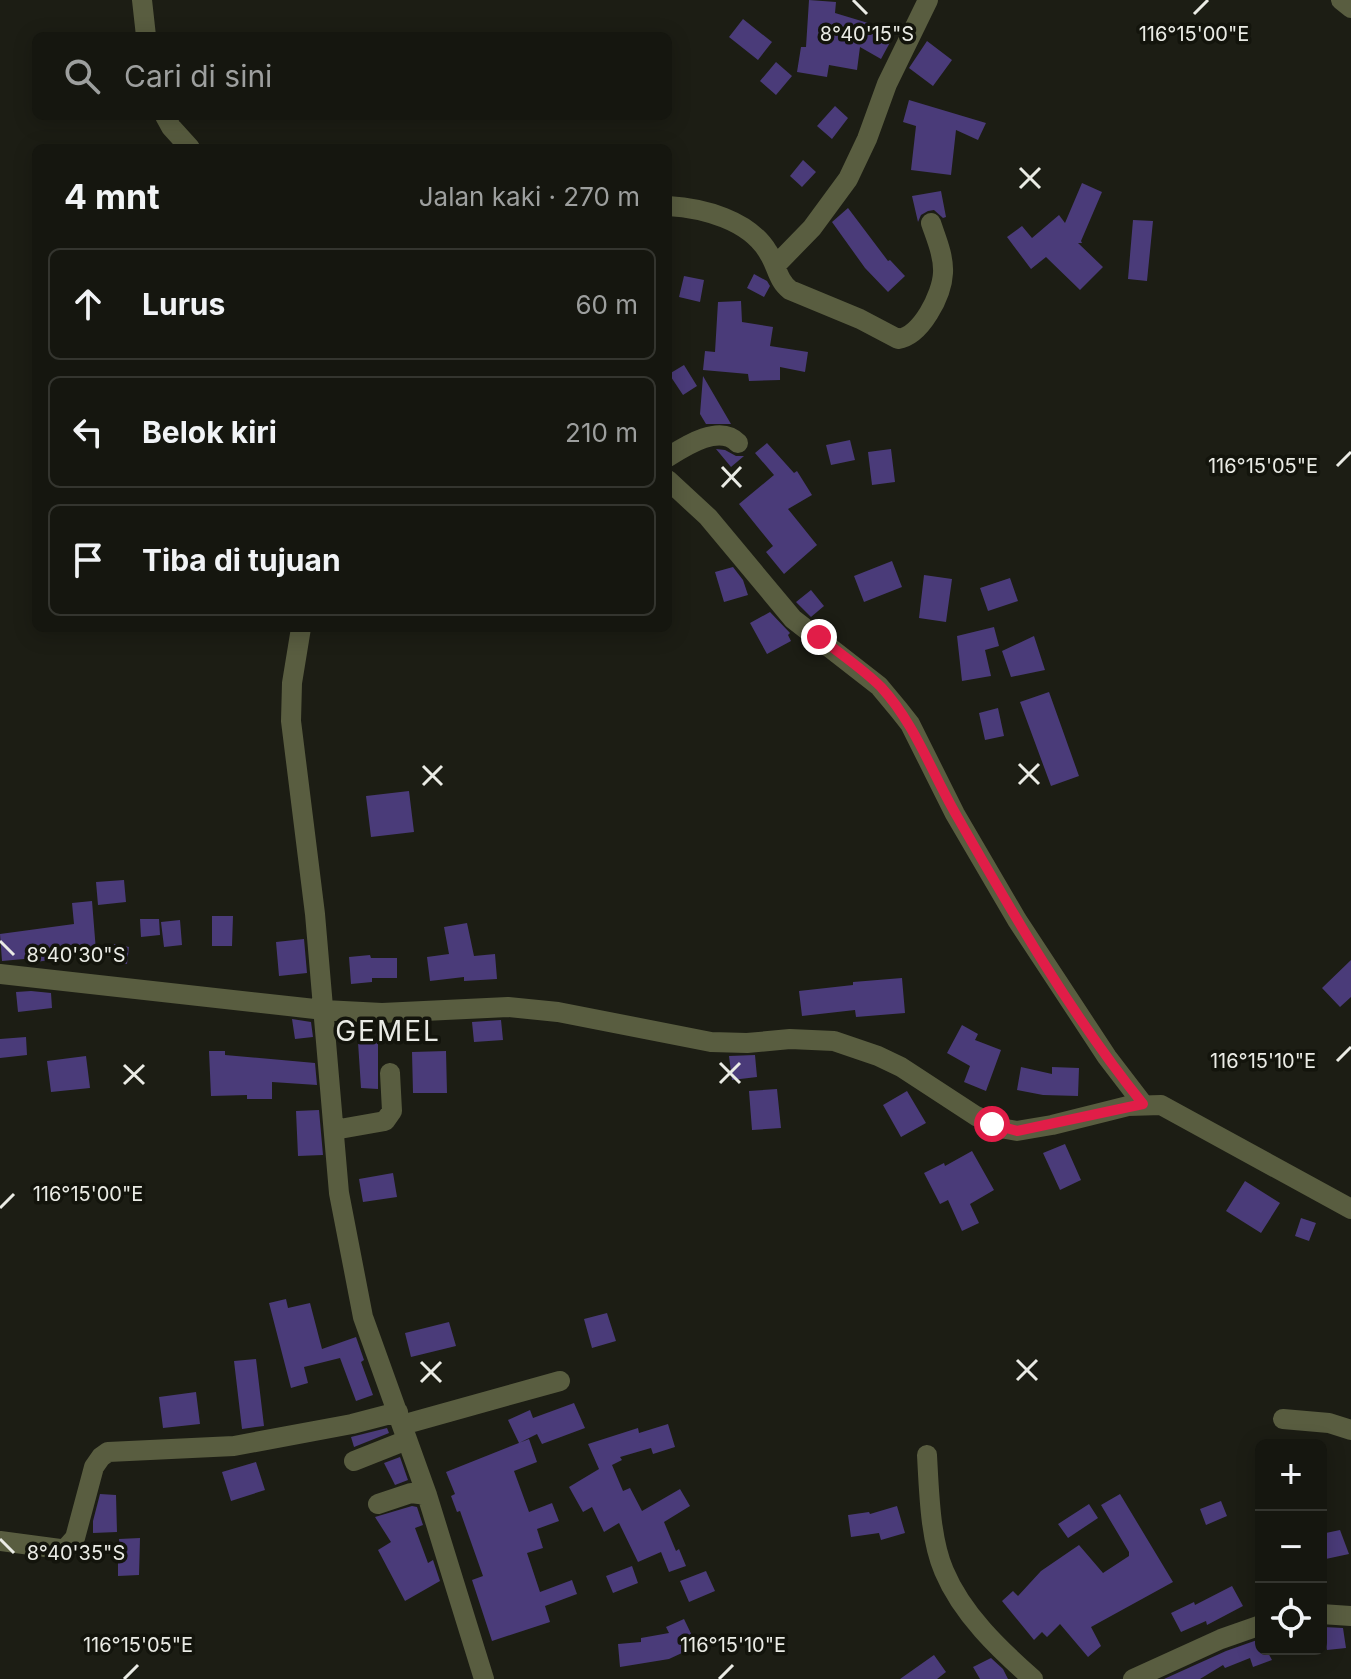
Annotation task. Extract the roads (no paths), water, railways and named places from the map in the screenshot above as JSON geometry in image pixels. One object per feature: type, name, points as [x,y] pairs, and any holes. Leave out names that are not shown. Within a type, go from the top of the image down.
[{"type":"street","points":[[142,0],[146,32]]},
{"type":"street","points":[[775,266],[812,228],[848,179],[887,84],[928,0]]},
{"type":"street","points":[[1341,0],[1351,8]]},
{"type":"street","points":[[167,120],[186,144]]},
{"type":"street","points":[[672,207],[702,211],[742,228],[762,243],[782,282],[790,290],[901,339],[922,323],[940,288],[943,272],[941,252],[931,223]]},
{"type":"street","points":[[672,455],[719,434],[730,436],[738,443]]},
{"type":"street","points":[[672,484],[708,517],[793,619],[879,686],[910,724],[955,814],[1030,942],[1107,1057],[1143,1104]]},
{"type":"street","points":[[300,632],[292,683],[291,721],[307,837],[339,1193],[363,1317],[427,1495],[484,1679]]},
{"type":"street","points":[[0,974],[324,1010],[382,1013],[508,1007],[558,1012],[711,1042],[834,1041],[901,1067],[976,1116],[1006,1129],[1017,1131],[1143,1104],[1161,1105],[1351,1209]]},
{"type":"street","points":[[334,1130],[385,1121],[392,1111],[390,1073]]},
{"type":"street","points":[[0,1541],[60,1549],[70,1545],[75,1538],[94,1467],[108,1452],[234,1446],[352,1424],[403,1426],[560,1381]]},
{"type":"street","points":[[1283,1419],[1318,1422],[1351,1430]]},
{"type":"street","points":[[354,1461],[403,1426]]},
{"type":"street","points":[[927,1455],[942,1568],[953,1590],[981,1628],[1033,1679]]},
{"type":"street","points":[[378,1504],[411,1493],[427,1495]]},
{"type":"street","points":[[1327,1614],[1351,1616]]},
{"type":"street","points":[[1133,1679],[1255,1627]]},
{"type":"district","name":"GEMEL","points":[[388,1031]]}]
